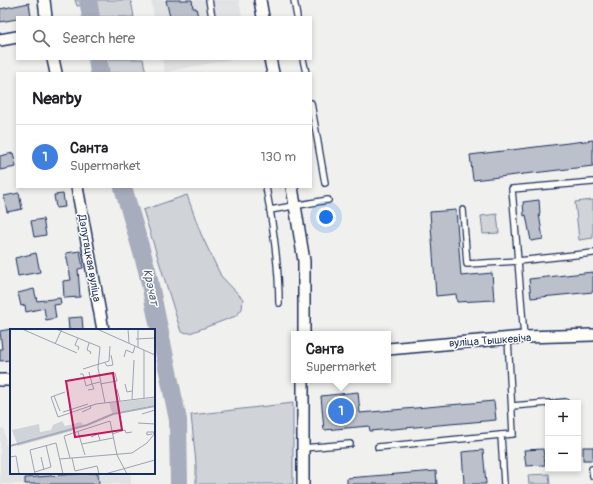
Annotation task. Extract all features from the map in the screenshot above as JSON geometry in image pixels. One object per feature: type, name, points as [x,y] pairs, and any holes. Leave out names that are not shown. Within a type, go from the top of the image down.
[{"type":"street","points":[[44,0],[46,16]]},
{"type":"street","points":[[260,0],[263,16]]},
{"type":"street","points":[[0,40],[16,37]]},
{"type":"street","points":[[53,60],[56,72]]},
{"type":"street","points":[[272,60],[273,72]]},
{"type":"street","name":"Дэпутацкая вуліца","points":[[77,188],[103,329]]},
{"type":"street","points":[[292,188],[304,261],[304,331]]},
{"type":"street","name":"вуліца Тышкевіча","points":[[391,349],[508,338],[593,335]]},
{"type":"street","points":[[303,484],[304,383]]},
{"type":"lane","points":[[209,0],[212,16]]},
{"type":"lane","points":[[294,0],[296,16]]},
{"type":"lane","points":[[303,60],[306,72]]},
{"type":"lane","points":[[312,109],[325,183]]},
{"type":"lane","points":[[524,337],[512,190],[593,182]]},
{"type":"lane","points":[[266,188],[276,253],[279,282],[279,303]]},
{"type":"lane","points":[[270,210],[328,200]]},
{"type":"lane","points":[[463,210],[467,264],[593,254]]},
{"type":"lane","points":[[378,447],[513,434],[508,338]]},
{"type":"lane","points":[[512,406],[545,403]]},
{"type":"lane","points":[[501,435],[504,484]]},
{"type":"lane","points":[[303,448],[350,444]]},
{"type":"lane","points":[[592,469],[593,476]]},
{"type":"shaded area","points":[[75,0],[131,0],[134,16],[98,16],[96,4],[77,6]]},
{"type":"shaded area","points":[[151,0],[239,0],[242,16],[154,16]]},
{"type":"shaded area","points":[[106,60],[143,60],[146,72],[109,72]]},
{"type":"shaded area","points":[[162,60],[227,60],[165,72]]},
{"type":"shaded area","points":[[187,195],[201,234],[221,276],[243,299],[242,309],[236,316],[190,333],[181,332],[143,210]]},
{"type":"shaded area","points":[[593,200],[593,238],[579,240],[575,202]]},
{"type":"shaded area","points":[[497,214],[499,233],[483,234],[481,216]]},
{"type":"shaded area","points":[[293,403],[293,484],[196,484],[196,463],[191,415]]},
{"type":"shaded area","points":[[4,428],[6,446],[10,446],[10,474],[131,474],[131,484],[0,484],[0,429]]},
{"type":"shaded area","points":[[549,474],[550,484],[529,484],[528,475]]},
{"type":"building","points":[[166,0],[192,0],[193,8],[196,8],[198,16],[170,16]]},
{"type":"building","points":[[29,3],[31,16],[16,16],[16,19],[0,22],[0,9]]},
{"type":"building","points":[[593,140],[593,166],[473,180],[470,155]]},
{"type":"building","points":[[13,153],[16,167],[0,170],[0,156]]},
{"type":"building","points":[[19,193],[22,209],[7,212],[4,196]]},
{"type":"building","points":[[63,194],[65,207],[56,208],[54,195]]},
{"type":"building","points":[[539,200],[539,214],[543,239],[531,241],[526,215],[524,216],[523,202]]},
{"type":"building","points":[[456,210],[461,276],[492,273],[494,300],[457,302],[456,294],[436,296],[430,212]]},
{"type":"building","points":[[43,219],[46,235],[34,237],[31,221]]},
{"type":"building","points":[[80,251],[83,268],[78,269],[80,297],[64,298],[63,281],[71,280],[66,253]]},
{"type":"building","points":[[36,253],[40,272],[18,276],[15,258]]},
{"type":"building","points":[[593,272],[593,292],[531,298],[529,279]]},
{"type":"building","points":[[34,289],[37,301],[60,298],[61,304],[54,305],[56,318],[46,320],[44,308],[26,312],[25,305],[21,306],[18,293]]},
{"type":"building","points":[[82,317],[83,329],[69,329],[68,318]]},
{"type":"building","points":[[10,329],[10,360],[0,361],[0,349],[2,349],[0,331]]},
{"type":"building","points":[[358,392],[360,413],[494,401],[496,420],[370,431],[369,426],[324,430],[321,396]]},
{"type":"building","points":[[583,447],[593,447],[593,460],[583,460]]},
{"type":"building","points":[[543,449],[545,465],[526,466],[524,450]]},
{"type":"building","points":[[483,450],[486,484],[464,484],[462,452]]},
{"type":"building","points":[[436,471],[437,484],[347,484],[347,478]]},
{"type":"building","points":[[75,474],[98,474],[99,484],[25,484],[25,478]]},
{"type":"waterway","name":"Крэчат","points":[[88,0],[91,16]]},
{"type":"waterway","name":"Крэчат","points":[[97,60],[99,72]]},
{"type":"waterway","name":"Крэчат","points":[[123,188],[147,270],[178,420],[179,484]]},
{"type":"place","name":"Санта","points":[[341,411]]}]
